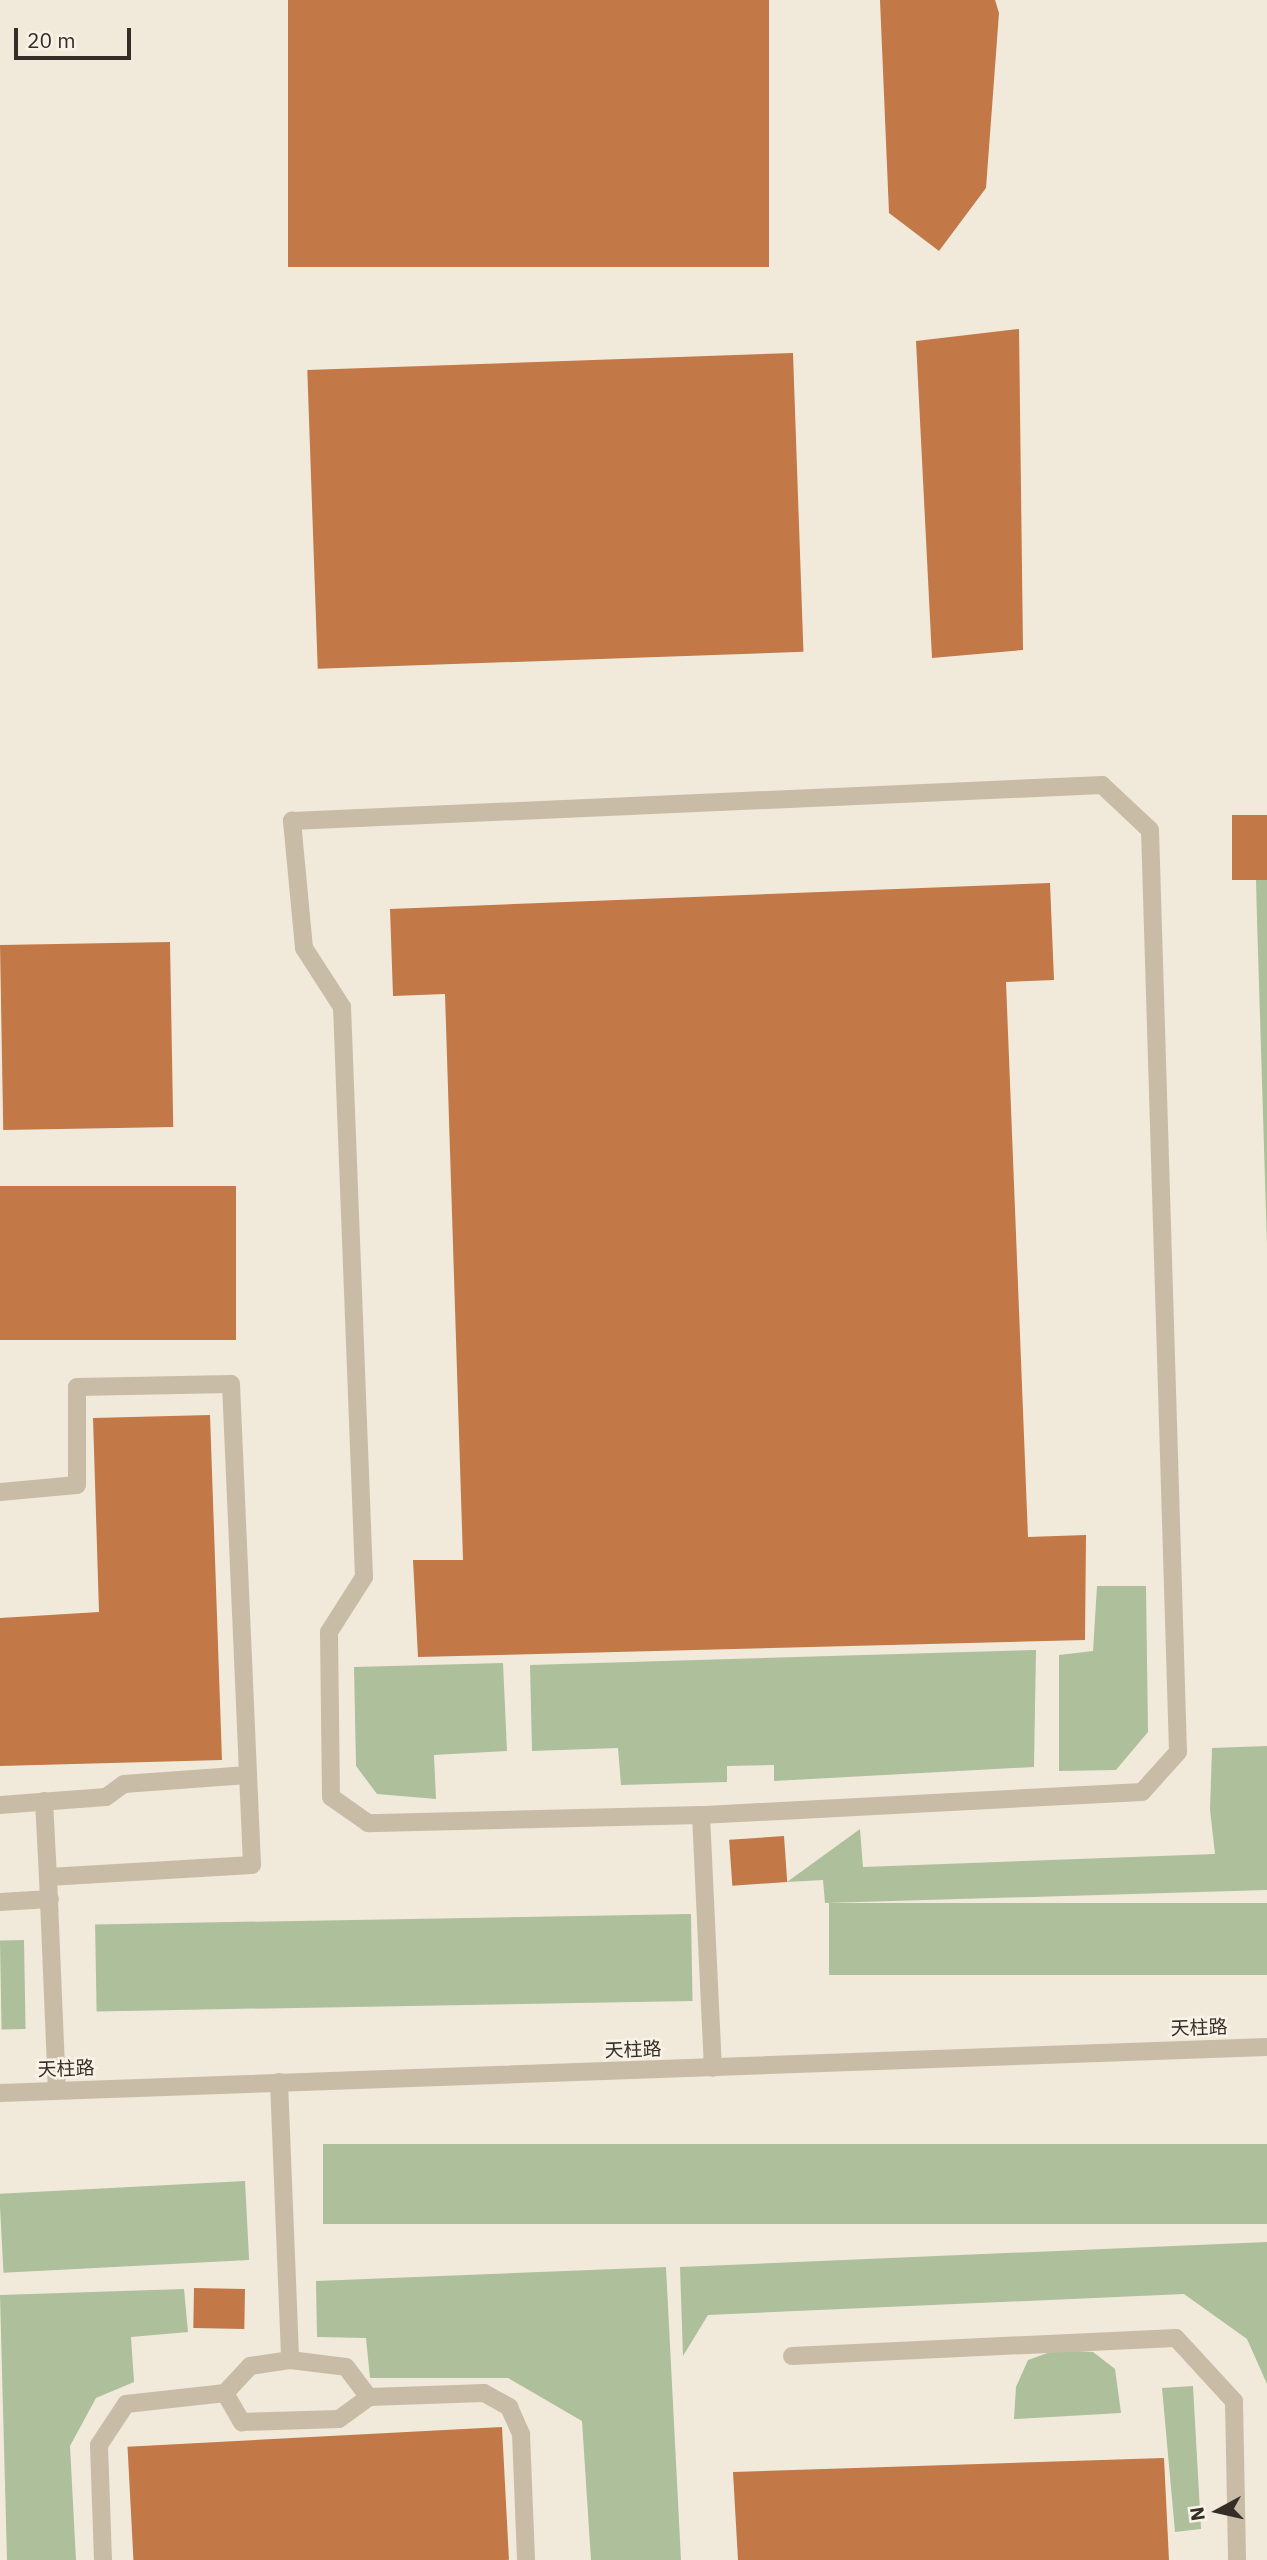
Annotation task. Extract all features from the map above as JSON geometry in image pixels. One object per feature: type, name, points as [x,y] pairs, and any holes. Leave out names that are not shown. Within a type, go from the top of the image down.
[{"type":"street","points":[[1102,785],[1150,830],[1178,1752],[1142,1792],[701,1815],[368,1823],[331,1797],[329,1632],[364,1577],[344,1049],[342,1007],[304,948],[292,821],[1102,785]]},
{"type":"street","points":[[0,1492],[77,1485],[77,1387],[231,1384],[252,1865],[48,1877]]},
{"type":"street","points":[[0,1805],[106,1797],[124,1784],[248,1775]]},
{"type":"street","points":[[44,1801],[57,2091]]},
{"type":"street","points":[[701,1815],[713,2068]]},
{"type":"street","points":[[0,1902],[50,1899]]},
{"type":"street","name":"天柱路","points":[[0,2093],[1267,2047]]},
{"type":"street","points":[[279,2082],[290,2360]]},
{"type":"street","points":[[792,2356],[1175,2338],[1234,2401],[1237,2560]]},
{"type":"street","points":[[103,2560],[99,2445],[126,2404],[225,2393],[250,2366],[290,2360],[346,2367],[369,2397]]},
{"type":"street","points":[[225,2393],[242,2421],[339,2419],[369,2397],[484,2393],[509,2407],[521,2434],[526,2560]]},
{"type":"green space","points":[[1256,880],[1267,880],[1267,1245],[1257,919]]},
{"type":"green space","points":[[1097,1586],[1146,1586],[1148,1732],[1116,1770],[1059,1771],[1059,1655],[1093,1651]]},
{"type":"green space","points":[[1036,1650],[1034,1767],[774,1781],[774,1765],[727,1766],[727,1782],[621,1785],[618,1748],[532,1751],[530,1665]]},
{"type":"green space","points":[[503,1663],[507,1751],[434,1755],[436,1799],[377,1794],[356,1766],[354,1667]]},
{"type":"green space","points":[[1267,1746],[1267,1890],[825,1903],[823,1880],[787,1882],[860,1829],[863,1867],[1215,1854],[1210,1810],[1212,1748]]},
{"type":"green space","points":[[829,1903],[1267,1903],[1267,1975],[829,1975]]},
{"type":"green space","points":[[691,1914],[693,2001],[97,2011],[95,1924]]},
{"type":"green space","points":[[0,1940],[24,1940],[26,2029],[2,2029]]},
{"type":"green space","points":[[323,2144],[1267,2144],[1267,2224],[323,2224]]},
{"type":"green space","points":[[245,2181],[249,2260],[3,2273],[0,2194]]},
{"type":"green space","points":[[1267,2242],[1267,2384],[1247,2339],[1184,2294],[708,2315],[683,2356],[680,2267]]},
{"type":"green space","points":[[666,2267],[681,2560],[591,2560],[582,2421],[508,2378],[370,2378],[366,2338],[317,2337],[316,2281]]},
{"type":"green space","points":[[184,2289],[188,2332],[131,2337],[134,2382],[96,2398],[70,2446],[76,2560],[7,2560],[0,2295]]},
{"type":"green space","points":[[1056,2350],[1093,2352],[1115,2369],[1121,2413],[1014,2419],[1016,2387],[1028,2360]]},
{"type":"green space","points":[[1193,2386],[1201,2529],[1175,2532],[1162,2388]]},
{"type":"building","points":[[288,0],[769,0],[769,267],[288,267]]},
{"type":"building","points":[[880,0],[995,0],[999,13],[986,188],[939,251],[889,213]]},
{"type":"building","points":[[1019,329],[1023,650],[932,658],[916,341]]},
{"type":"building","points":[[793,353],[803,652],[318,669],[307,370]]},
{"type":"building","points":[[1232,815],[1267,815],[1267,880],[1232,880]]},
{"type":"building","points":[[1050,883],[1054,980],[1006,982],[1028,1537],[1086,1535],[1085,1640],[418,1657],[413,1560],[463,1560],[445,994],[393,996],[390,909]]},
{"type":"building","points":[[170,942],[173,1127],[3,1130],[0,945]]},
{"type":"building","points":[[0,1186],[236,1186],[236,1340],[0,1340]]},
{"type":"building","points":[[210,1415],[222,1760],[0,1766],[0,1618],[99,1612],[93,1418]]},
{"type":"building","points":[[784,1836],[787,1882],[732,1886],[729,1840]]},
{"type":"building","points":[[194,2288],[245,2289],[244,2329],[193,2328]]},
{"type":"building","points":[[502,2427],[509,2560],[133,2560],[128,2447]]},
{"type":"building","points":[[1164,2458],[1169,2560],[738,2560],[733,2472]]}]
